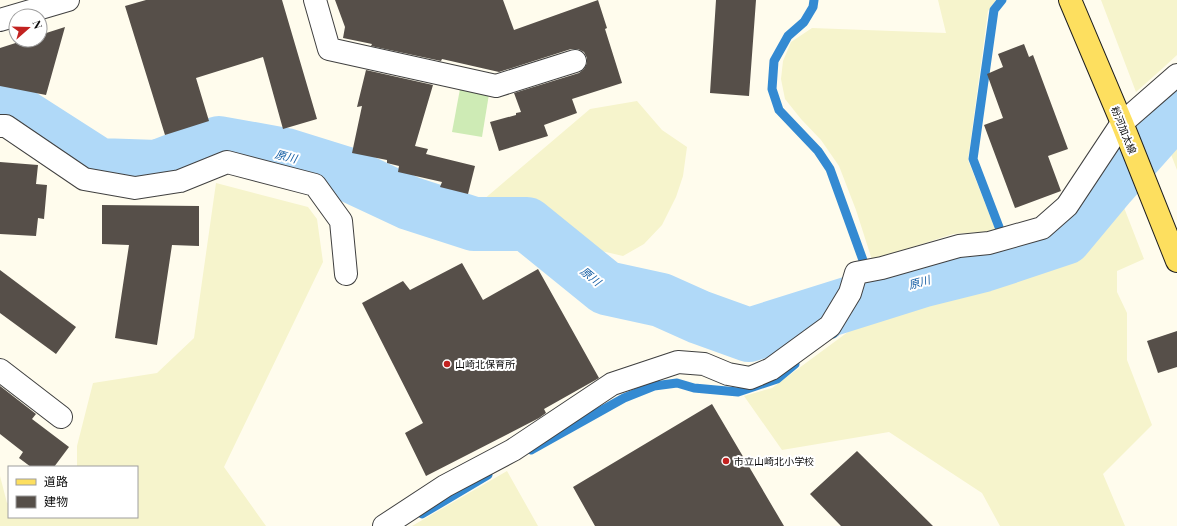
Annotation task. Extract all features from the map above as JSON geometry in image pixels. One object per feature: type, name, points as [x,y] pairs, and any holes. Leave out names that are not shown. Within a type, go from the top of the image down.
[{"type":"main road","name":"粉河加太線","points":[[1070,0],[1124,128],[1177,261]]},
{"type":"street","points":[[0,16],[6,0]]},
{"type":"street","points":[[0,20],[68,0]]},
{"type":"street","points":[[315,0],[329,49],[496,86],[575,61]]},
{"type":"street","points":[[384,526],[445,486],[513,450],[612,384],[678,362],[704,364],[728,374],[750,378],[770,369],[830,326],[850,293],[856,273],[882,268],[959,246],[989,243],[1042,228],[1067,206],[1124,128],[1177,75]]},
{"type":"street","points":[[0,126],[6,126],[84,179],[135,188],[180,181],[227,162],[315,185],[341,221],[346,274]]},
{"type":"street","points":[[0,370],[61,417]]},
{"type":"shaded area","points":[[938,0],[996,0],[988,11],[968,160],[996,231],[953,234],[872,260],[856,210],[839,166],[821,140],[785,99],[781,79],[783,61],[791,42],[812,28],[946,33]]},
{"type":"shaded area","points":[[1101,0],[1177,0],[1177,55],[1136,92]]},
{"type":"shaded area","points":[[637,101],[662,130],[687,147],[683,176],[676,197],[662,225],[644,244],[623,256],[580,246],[535,210],[476,206],[590,109]]},
{"type":"shaded area","points":[[1177,134],[1177,170],[1167,144]]},
{"type":"shaded area","points":[[216,183],[308,207],[317,219],[323,262],[224,467],[266,526],[0,526],[0,476],[8,502],[8,518],[138,518],[138,466],[77,466],[77,446],[93,383],[157,373],[194,338]]},
{"type":"shaded area","points":[[1116,187],[1144,259],[1117,271],[1117,292],[1127,313],[1127,360],[1152,425],[1103,474],[1125,526],[1000,526],[982,493],[889,432],[782,450],[744,396],[772,388],[856,326],[867,311],[1070,243]]},
{"type":"shaded area","points":[[507,471],[538,526],[412,526]]},
{"type":"green space","points":[[460,89],[489,94],[482,137],[452,132]]},
{"type":"building","points":[[146,0],[282,0],[317,119],[283,129],[263,57],[196,78],[209,121],[165,135],[125,6]]},
{"type":"building","points":[[335,0],[503,0],[514,30],[598,0],[607,28],[605,29],[622,83],[572,99],[577,113],[544,125],[548,136],[499,151],[490,122],[516,115],[516,113],[521,112],[514,93],[579,73],[584,69],[587,63],[587,58],[584,52],[578,49],[571,49],[499,72],[442,59],[441,61],[371,46],[372,44],[343,38],[345,27]]},
{"type":"building","points":[[716,0],[756,0],[749,96],[710,93]]},
{"type":"building","points":[[65,27],[46,95],[0,86],[0,48],[8,45],[8,48],[48,48],[48,32]]},
{"type":"building","points":[[1024,44],[1029,57],[1033,55],[1068,149],[1048,156],[1061,191],[1015,208],[984,125],[1003,118],[987,74],[1003,67],[998,54]]},
{"type":"building","points":[[366,70],[433,85],[415,146],[428,149],[426,154],[475,166],[468,194],[440,187],[442,182],[398,172],[399,166],[387,163],[387,160],[352,153],[362,106],[357,107]]},
{"type":"building","points":[[0,162],[38,165],[36,184],[47,185],[44,219],[38,218],[36,236],[0,234]]},
{"type":"building","points":[[102,205],[199,206],[199,246],[172,245],[157,345],[115,338],[129,245],[102,244]]},
{"type":"building","points":[[462,263],[483,300],[538,269],[599,378],[544,409],[546,413],[539,418],[426,476],[405,433],[423,423],[362,303],[403,281],[410,290]]},
{"type":"building","points":[[0,270],[76,327],[56,354],[0,313]]},
{"type":"building","points":[[1177,331],[1177,367],[1158,373],[1147,341]]},
{"type":"building","points":[[0,386],[36,414],[32,419],[69,447],[55,466],[30,466],[19,458],[23,452],[0,434]]},
{"type":"building","points":[[712,404],[784,526],[595,526],[573,487]]},
{"type":"building","points":[[857,451],[933,526],[841,526],[810,494]]},
{"type":"waterway","points":[[814,0],[813,7],[804,22],[788,36],[774,61],[772,89],[779,110],[818,151],[830,169],[864,263],[866,281],[858,301],[849,321],[833,334]]},
{"type":"waterway","points":[[999,227],[973,159],[994,10],[1002,0]]},
{"type":"waterway","name":"原川","points":[[0,105],[7,106],[99,165],[157,167],[219,143],[286,155],[347,174],[409,203],[474,224],[527,224],[606,288],[661,300],[699,317],[749,335],[924,280],[984,265],[1065,238],[1157,131],[1177,112]]},
{"type":"waterway","points":[[531,450],[624,398],[654,386],[677,383],[694,388],[738,392],[777,379],[795,364]]},
{"type":"waterway","points":[[422,514],[488,475]]},
{"type":"place","name":"山崎北保育所","points":[[447,364]]},
{"type":"place","name":"市立山崎北小学校","points":[[726,461]]}]
